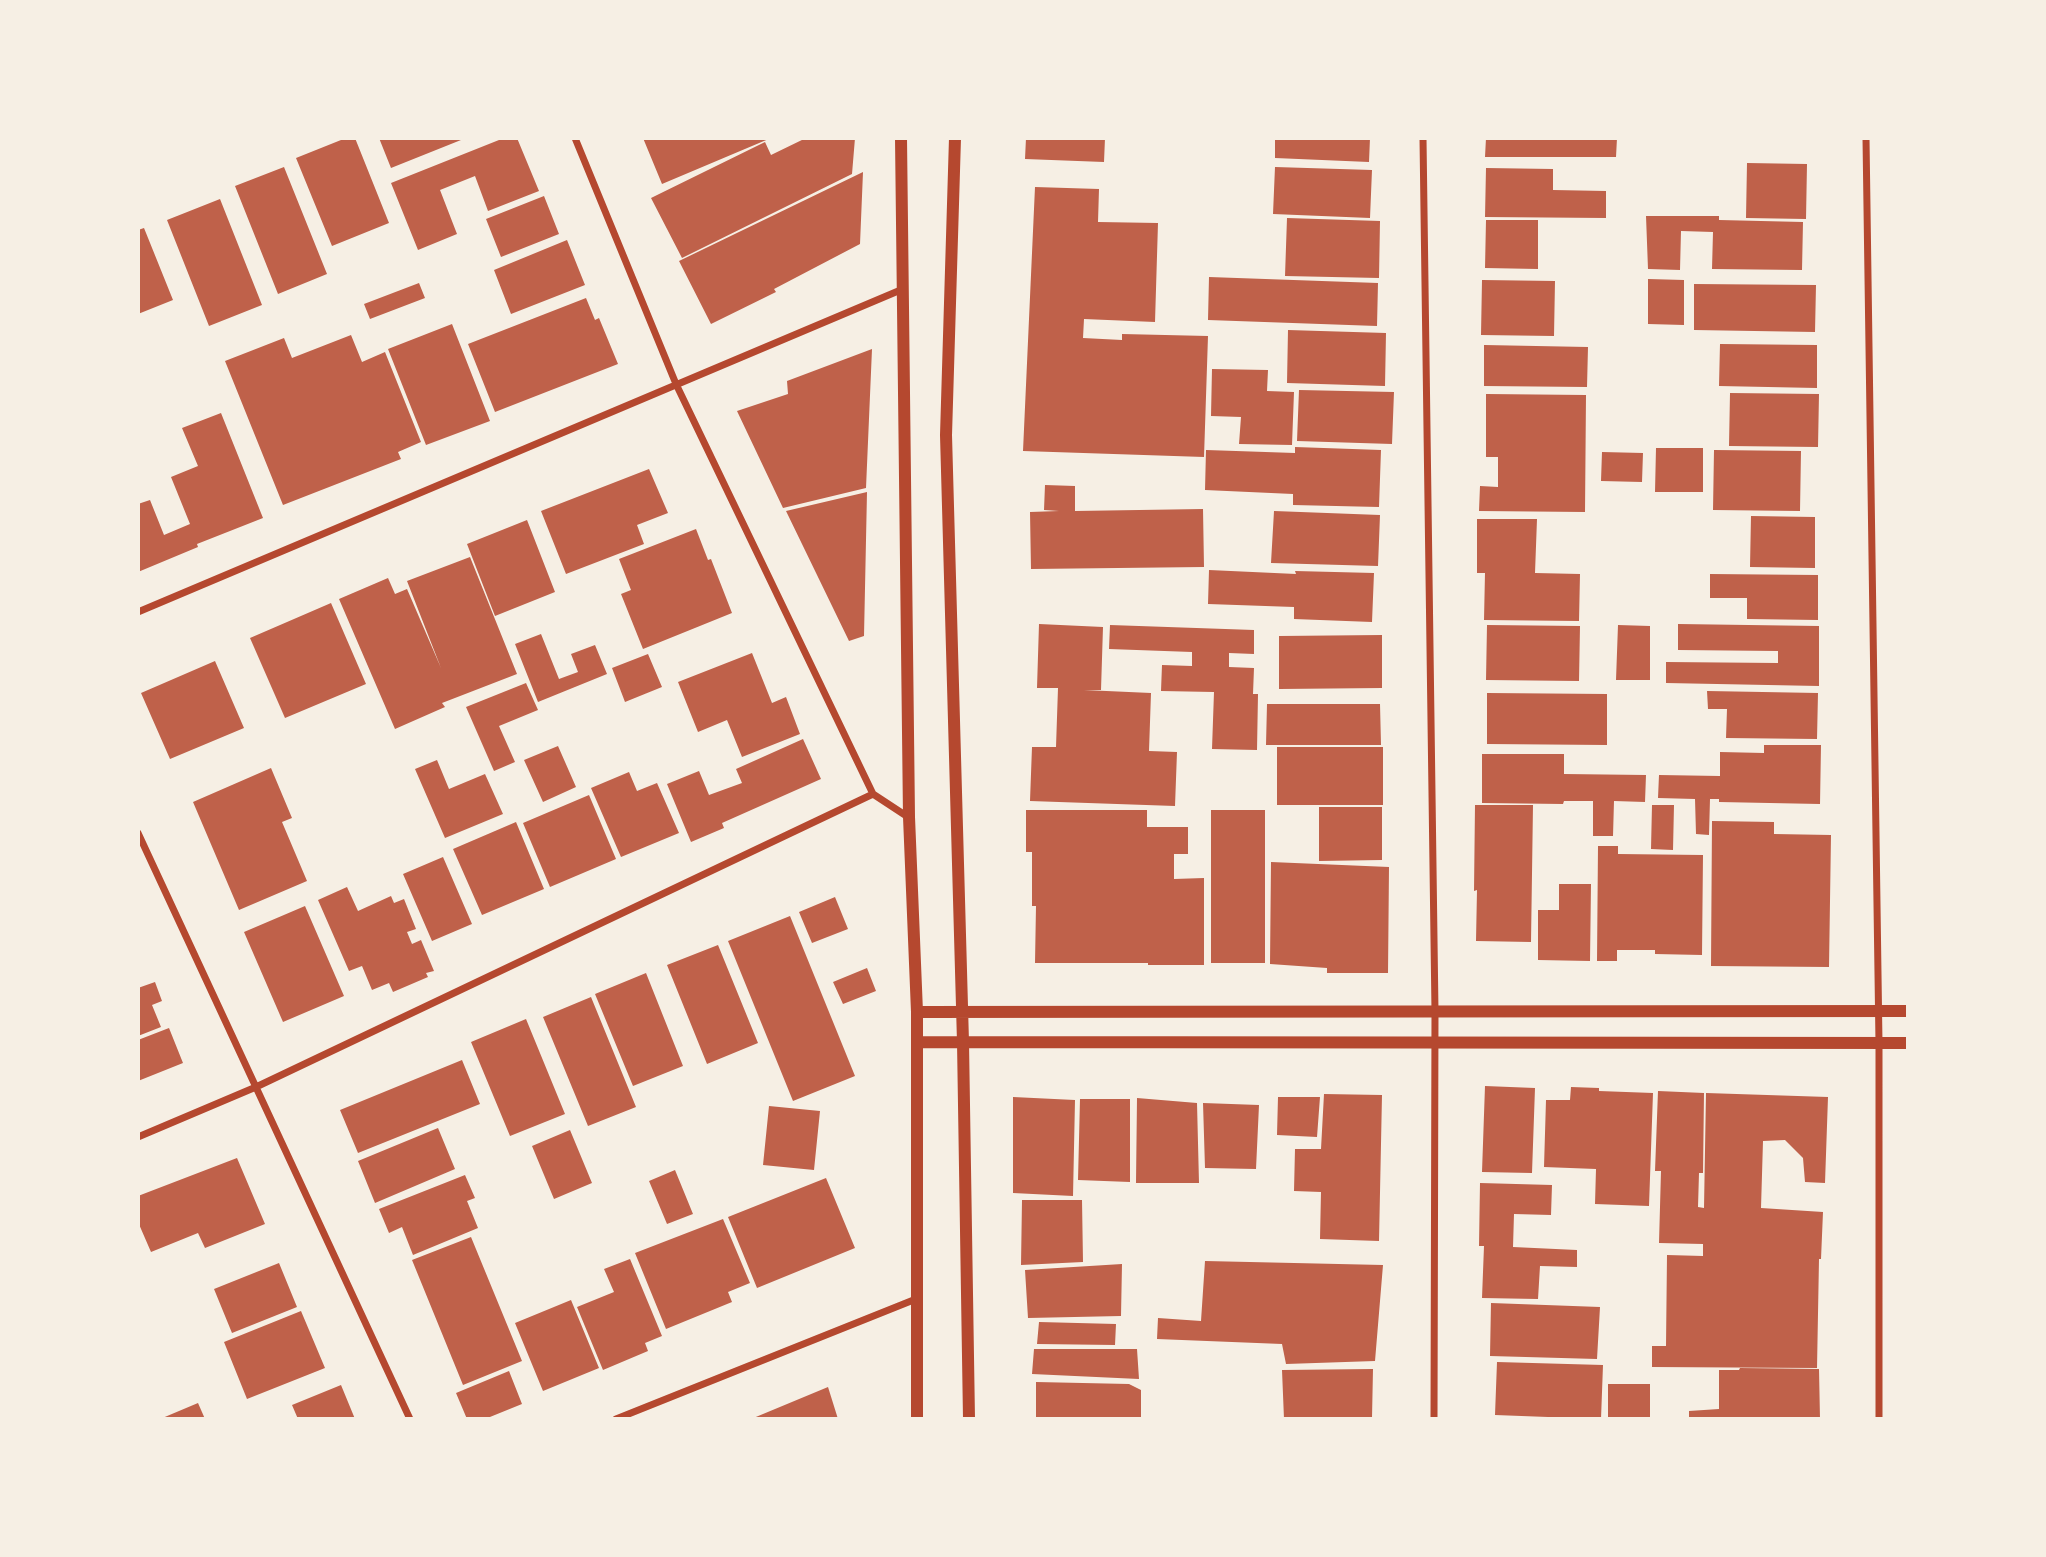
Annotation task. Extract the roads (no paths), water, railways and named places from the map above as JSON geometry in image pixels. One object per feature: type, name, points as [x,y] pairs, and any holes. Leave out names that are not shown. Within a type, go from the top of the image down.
[{"type":"street","points":[[575,138],[676,384],[873,794],[909,817]]},
{"type":"street","points":[[901,138],[909,817],[917,1012],[917,1419]]},
{"type":"street","points":[[955,138],[946,435],[963,1042],[969,1419]]},
{"type":"street","points":[[1423,138],[1435,1011],[1434,1419]]},
{"type":"street","points":[[1866,138],[1879,1043],[1879,1419]]},
{"type":"street","points":[[138,612],[904,289]]},
{"type":"street","points":[[138,1137],[256,1087],[873,794]]},
{"type":"street","points":[[138,833],[410,1419]]},
{"type":"street","points":[[917,1012],[1908,1010]]},
{"type":"street","points":[[917,1042],[1908,1043]]},
{"type":"street","points":[[617,1419],[916,1299]]}]
